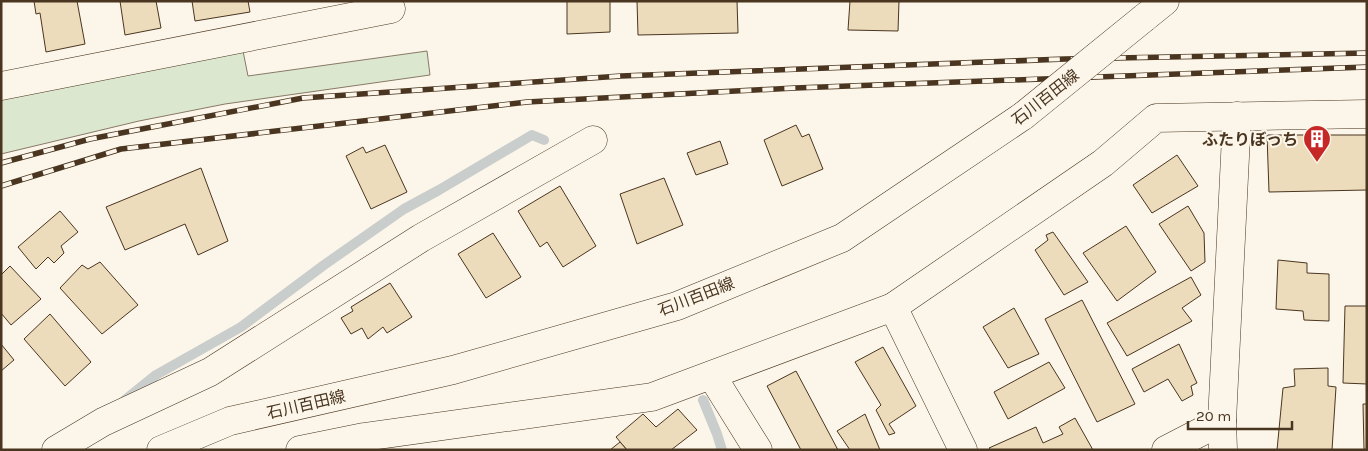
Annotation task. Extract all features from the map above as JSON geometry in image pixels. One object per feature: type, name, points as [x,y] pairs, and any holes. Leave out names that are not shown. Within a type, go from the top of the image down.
[{"type":"street","points":[[1,86],[391,8],[386,1]]},
{"type":"street","name":"石川百田線","points":[[161,450],[230,421],[453,370],[677,306],[842,238],[1022,116],[1165,1]]},
{"type":"street","points":[[300,450],[364,436],[652,397],[893,307],[1103,163],[1156,118],[1367,114]]},
{"type":"street","points":[[1223,450],[1222,421],[1237,116]]},
{"type":"street","points":[[56,450],[102,422],[210,372],[421,238],[593,140]]},
{"type":"street","points":[[893,307],[963,450]]},
{"type":"street","points":[[712,376],[758,450]]},
{"type":"street","points":[[1166,450],[1222,421]]},
{"type":"green space","points":[[243,51],[248,76],[427,51],[430,75],[225,104],[139,121],[1,154],[1,100],[122,70]]},
{"type":"building","points":[[34,1],[77,1],[85,44],[46,52],[40,13],[36,14]]},
{"type":"building","points":[[120,1],[156,1],[161,28],[125,35]]},
{"type":"building","points":[[192,1],[248,1],[250,12],[195,21]]},
{"type":"building","points":[[567,1],[610,1],[610,32],[567,34]]},
{"type":"building","points":[[637,1],[737,1],[738,33],[638,35]]},
{"type":"building","points":[[850,1],[899,1],[898,31],[848,30]]},
{"type":"building","points":[[796,125],[802,137],[809,134],[823,169],[782,186],[764,140]]},
{"type":"building","name":"ふたりぼっち","points":[[1267,135],[1367,135],[1367,190],[1269,192]]},
{"type":"building","points":[[720,141],[728,164],[696,175],[687,153]]},
{"type":"building","points":[[385,145],[407,192],[371,209],[346,156],[363,147],[366,153]]},
{"type":"building","points":[[1177,155],[1198,186],[1152,213],[1133,185]]},
{"type":"building","points":[[201,168],[228,241],[198,255],[185,224],[125,250],[106,207]]},
{"type":"building","points":[[664,178],[683,225],[637,244],[620,194]]},
{"type":"building","points":[[560,186],[596,246],[563,267],[547,242],[540,247],[518,211]]},
{"type":"building","points":[[1188,206],[1204,233],[1205,262],[1191,271],[1159,224]]},
{"type":"building","points":[[60,211],[78,232],[61,246],[64,253],[54,263],[48,257],[36,269],[18,247]]},
{"type":"building","points":[[1126,226],[1156,272],[1117,301],[1083,253]]},
{"type":"building","points":[[1053,232],[1088,282],[1064,295],[1035,250],[1048,240],[1046,235]]},
{"type":"building","points":[[493,233],[521,277],[486,298],[458,254]]},
{"type":"building","points":[[1278,260],[1307,263],[1307,273],[1329,274],[1329,321],[1304,320],[1303,311],[1276,309]]},
{"type":"building","points":[[100,262],[138,305],[102,334],[60,288],[82,265],[88,269]]},
{"type":"building","points":[[10,266],[41,299],[11,325],[1,313],[1,275]]},
{"type":"building","points":[[1191,277],[1201,295],[1182,308],[1192,321],[1127,356],[1107,323]]},
{"type":"building","points":[[390,283],[412,317],[387,333],[383,327],[368,339],[362,328],[351,334],[341,318],[353,311],[351,307]]},
{"type":"building","points":[[1082,300],[1135,404],[1097,422],[1045,319]]},
{"type":"building","points":[[1345,306],[1367,306],[1367,384],[1343,383]]},
{"type":"building","points":[[1014,308],[1039,354],[1008,368],[983,327]]},
{"type":"building","points":[[50,314],[91,362],[65,386],[24,339]]},
{"type":"building","points":[[1,344],[14,360],[1,371]]},
{"type":"building","points":[[1179,344],[1197,383],[1191,386],[1193,395],[1182,401],[1168,379],[1144,392],[1132,369]]},
{"type":"building","points":[[883,347],[916,406],[889,424],[895,433],[889,435],[876,410],[881,405],[855,362]]},
{"type":"building","points":[[1049,362],[1065,388],[1008,419],[994,392]]},
{"type":"building","points":[[1328,368],[1328,386],[1336,387],[1332,450],[1277,450],[1283,388],[1295,386],[1294,369]]},
{"type":"building","points":[[796,371],[838,450],[801,450],[767,386]]},
{"type":"building","points":[[1363,404],[1367,404],[1367,450],[1364,450]]},
{"type":"building","points":[[678,409],[697,430],[671,450],[627,450],[616,437],[643,414],[656,427]]},
{"type":"building","points":[[865,414],[880,450],[850,450],[837,431]]},
{"type":"building","points":[[1075,418],[1093,450],[991,450],[989,448],[1036,427],[1043,443],[1063,434],[1059,427]]},
{"type":"building","points":[[620,442],[627,450],[610,450]]},
{"type":"waterway","points":[[125,400],[156,375],[241,327],[324,265],[404,209],[532,135],[544,140]]},
{"type":"waterway","points":[[703,400],[722,450]]},
{"type":"railway","points":[[1,163],[90,139],[303,98],[621,76],[1065,59],[1367,53]]},
{"type":"railway","points":[[1,186],[121,149],[527,102],[795,88],[1367,67]]},
{"type":"place","name":"ふたりぼっち","points":[[1317,163]]}]
